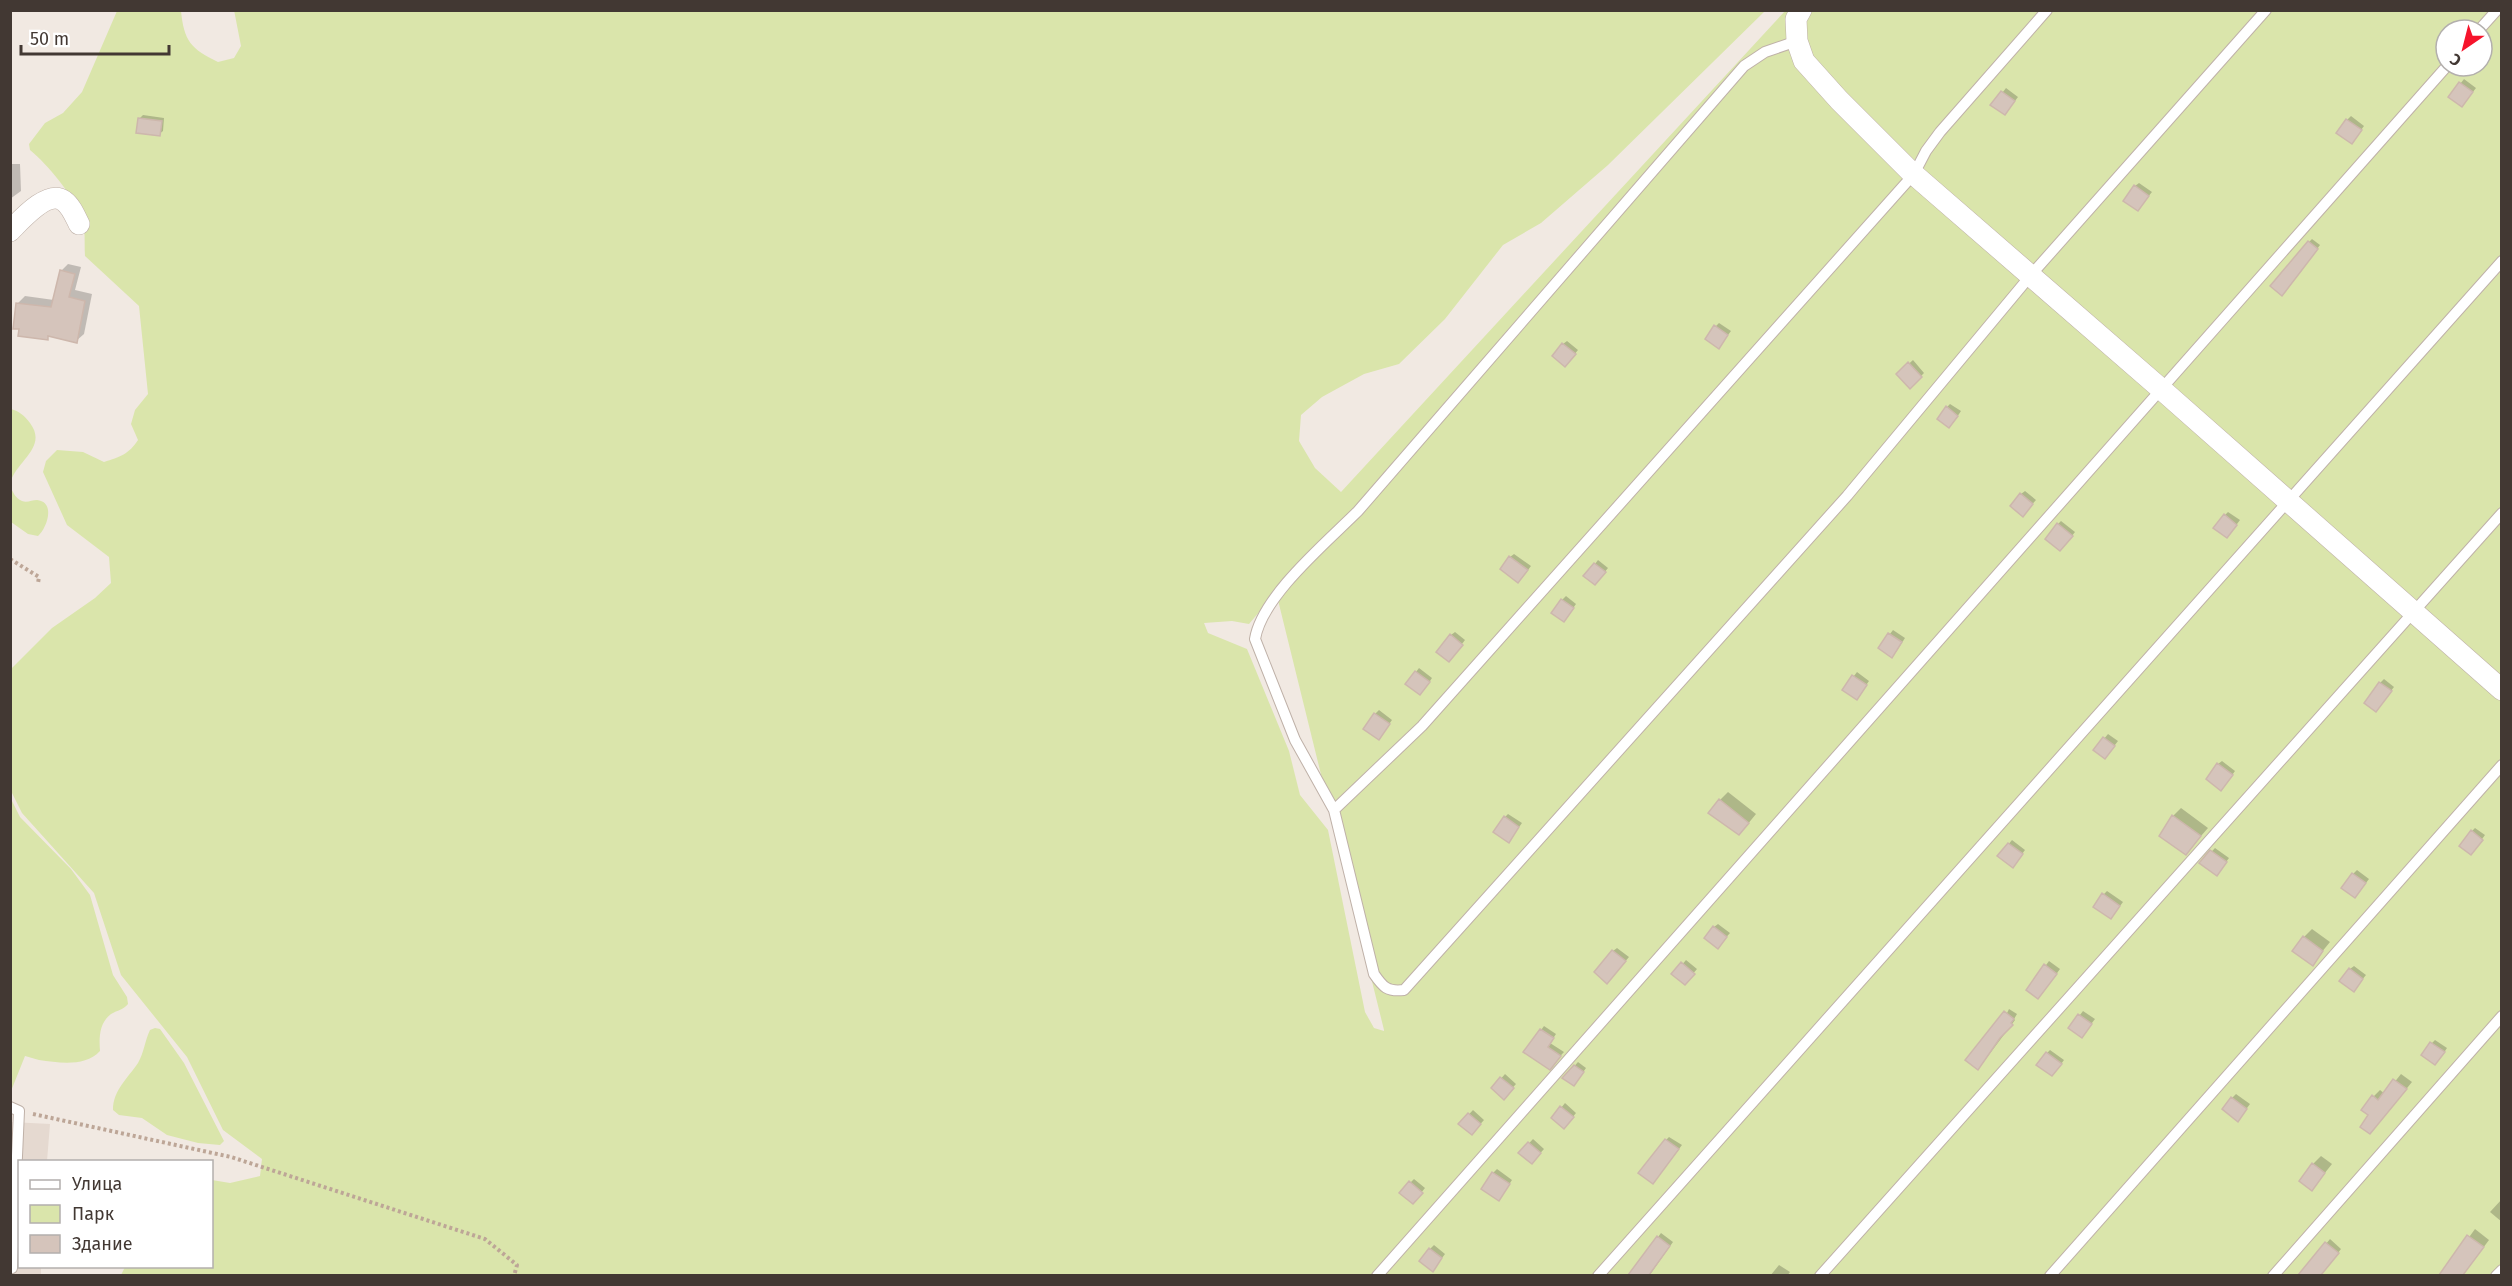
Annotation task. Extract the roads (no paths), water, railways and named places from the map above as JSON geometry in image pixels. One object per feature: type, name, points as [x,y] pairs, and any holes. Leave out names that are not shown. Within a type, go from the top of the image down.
[{"type":"street","points":[[1801,10],[1796,19],[1797,41],[1804,61],[1914,174],[2502,690]]},
{"type":"street","points":[[10,231],[45,200],[56,197],[70,207],[79,224]]},
{"type":"lane","points":[[1334,810],[1422,726],[1914,174],[1926,151],[1940,132],[2047,10]]},
{"type":"lane","points":[[1797,41],[1765,52],[1744,66],[1358,511],[1307,561],[1272,602],[1257,628],[1255,639],[1295,740],[1334,810],[1374,974],[1382,987],[1391,992],[1404,990],[1847,496],[2031,275],[2266,10]]},
{"type":"lane","points":[[1377,1275],[2436,78]]},
{"type":"lane","points":[[1598,1275],[2502,261]]},
{"type":"lane","points":[[1820,1275],[2502,513]]},
{"type":"lane","points":[[2050,1275],[2502,765]]},
{"type":"lane","points":[[2273,1275],[2502,1016]]},
{"type":"lane","points":[[12,1268],[15,1109]]},
{"type":"lane","points":[[2496,1275],[2502,1270]]}]
